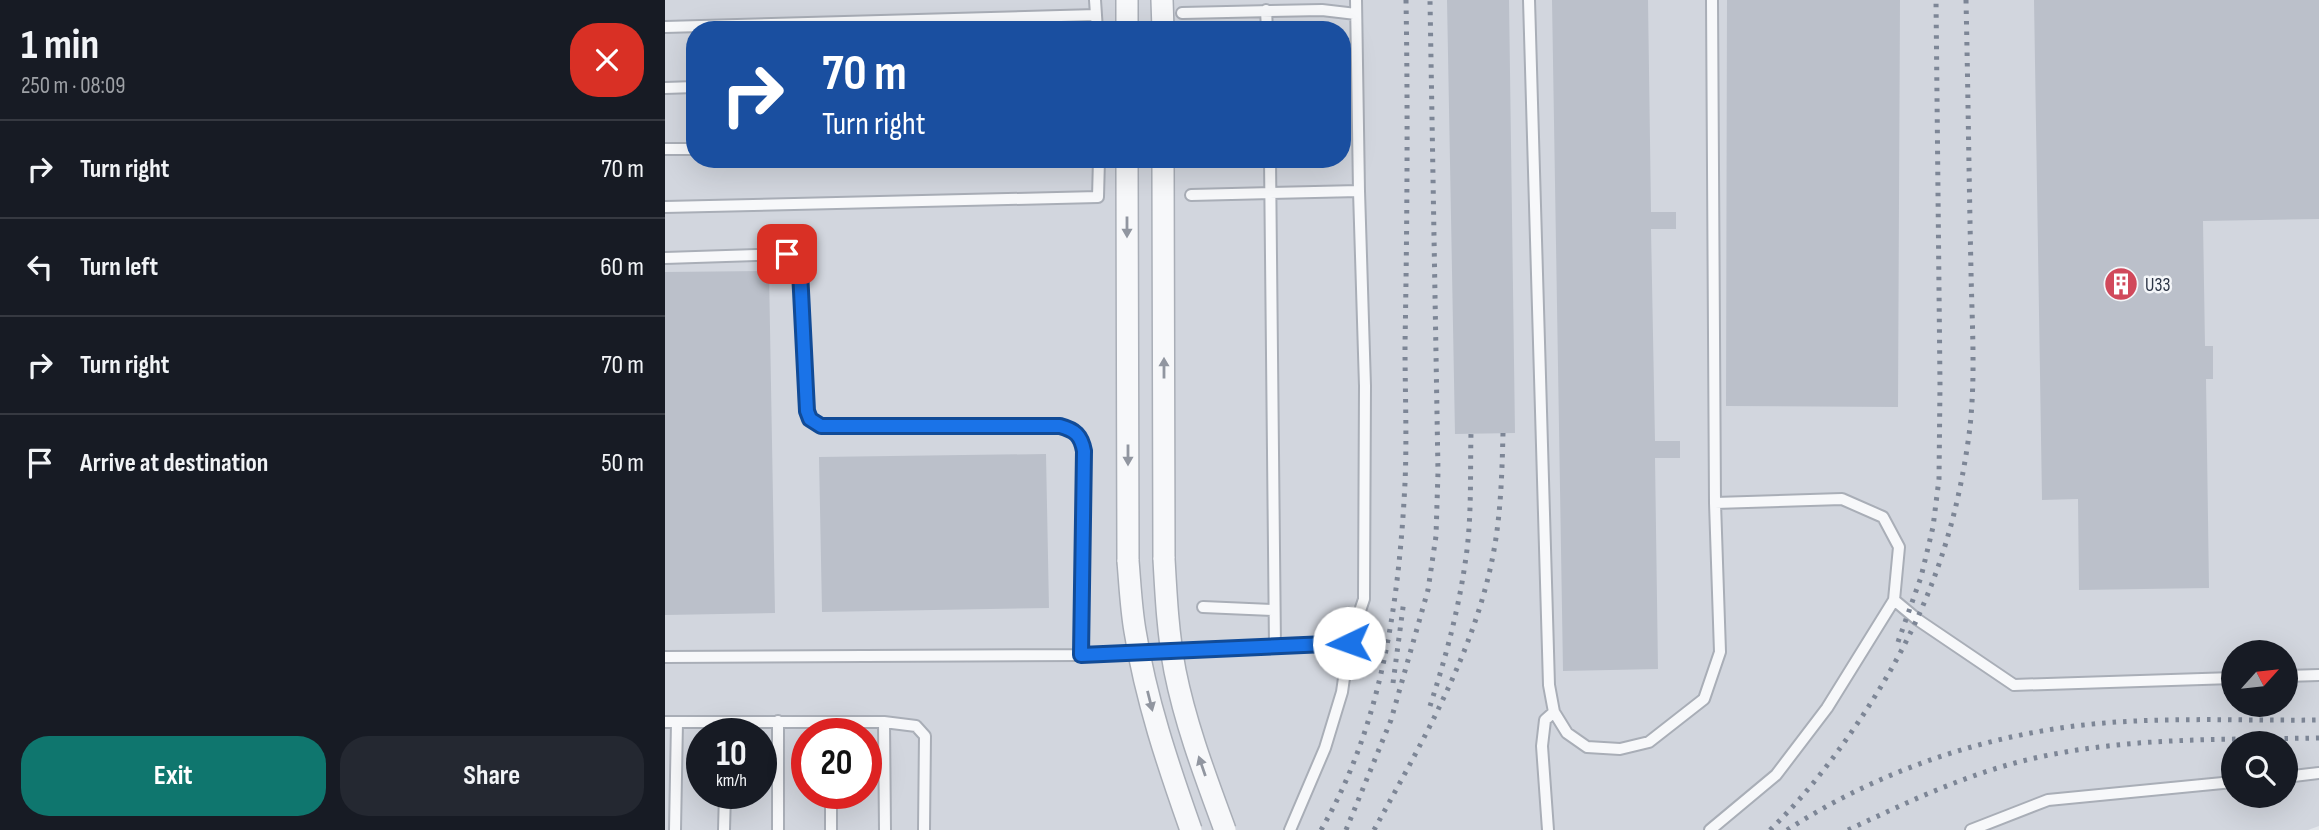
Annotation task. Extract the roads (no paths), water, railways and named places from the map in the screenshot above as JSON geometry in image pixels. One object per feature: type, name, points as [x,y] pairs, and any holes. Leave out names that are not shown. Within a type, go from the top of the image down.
[{"type":"street","points":[[1127,0],[1127,21]]},
{"type":"street","points":[[1163,0],[1163,21]]},
{"type":"street","points":[[1127,168],[1128,561],[1135,630],[1144,680],[1168,764],[1191,830]]},
{"type":"street","points":[[1163,168],[1164,559],[1168,622],[1176,673],[1202,765],[1225,830]]},
{"type":"lane","points":[[1095,0],[1096,21]]},
{"type":"lane","points":[[1290,830],[1325,748],[1342,692],[1349,643],[1364,599],[1365,386],[1356,0]]},
{"type":"lane","points":[[1529,0],[1549,685],[1554,712],[1567,733],[1587,747],[1620,749],[1649,742],[1704,699],[1720,652],[1715,503],[1712,0]]},
{"type":"lane","points":[[1182,13],[1322,5],[1356,14]]},
{"type":"lane","points":[[1266,10],[1267,21]]},
{"type":"lane","points":[[880,21],[1096,15]]},
{"type":"lane","points":[[665,27],[686,26]]},
{"type":"lane","points":[[665,88],[686,87]]},
{"type":"lane","points":[[665,149],[686,149]]},
{"type":"lane","points":[[665,207],[1098,197],[1099,168]]},
{"type":"lane","points":[[1270,168],[1275,647]]},
{"type":"lane","points":[[1191,195],[1359,191]]},
{"type":"lane","points":[[665,258],[787,254],[793,258],[800,271],[805,404],[810,419],[821,426],[1060,426],[1073,430],[1082,440],[1084,451],[1081,655]]},
{"type":"lane","points":[[1710,830],[1776,775],[1828,708],[1894,600],[1899,547],[1883,517],[1842,499],[1715,503]]},
{"type":"lane","points":[[1894,600],[1918,620],[2014,685],[2221,678]]},
{"type":"lane","points":[[1203,607],[1274,610]]},
{"type":"lane","points":[[665,657],[1081,655],[1349,643]]},
{"type":"lane","points":[[2298,676],[2319,675]]},
{"type":"lane","points":[[1548,830],[1542,746],[1545,720],[1554,712]]},
{"type":"lane","points":[[778,830],[778,721],[791,723]]},
{"type":"lane","points":[[671,722],[675,830]]},
{"type":"lane","points":[[885,830],[884,722],[916,726],[925,736],[923,830]]},
{"type":"lane","points":[[2298,775],[2319,773]]},
{"type":"lane","points":[[1971,830],[2048,800],[2221,783]]},
{"type":"lane","points":[[725,809],[725,830]]},
{"type":"lane","points":[[831,809],[831,830]]},
{"type":"railway","points":[[1321,830],[1342,790],[1373,705],[1384,662],[1398,573],[1406,448],[1406,0]]},
{"type":"railway","points":[[1346,830],[1391,720],[1428,590],[1436,536],[1438,472],[1430,0]]},
{"type":"railway","points":[[1898,642],[1921,577],[1933,527],[1939,479],[1936,0]]},
{"type":"railway","points":[[1770,830],[1802,797],[1830,762],[1872,701],[1912,630],[1928,594],[1953,518],[1969,435],[1973,374],[1966,0]]},
{"type":"railway","points":[[1430,706],[1451,636],[1465,564],[1470,515],[1471,433]]},
{"type":"railway","points":[[1374,830],[1445,694],[1474,624],[1494,550],[1501,491],[1503,433]]},
{"type":"railway","points":[[1393,683],[1404,600]]},
{"type":"railway","points":[[1787,830],[1820,810],[1889,776],[1962,750],[2037,732],[2135,721],[2319,720]]},
{"type":"railway","points":[[1848,830],[1972,776],[2071,751],[2154,742],[2319,738]]},
{"type":"place","name":"U33","points":[[2121,284]]}]
